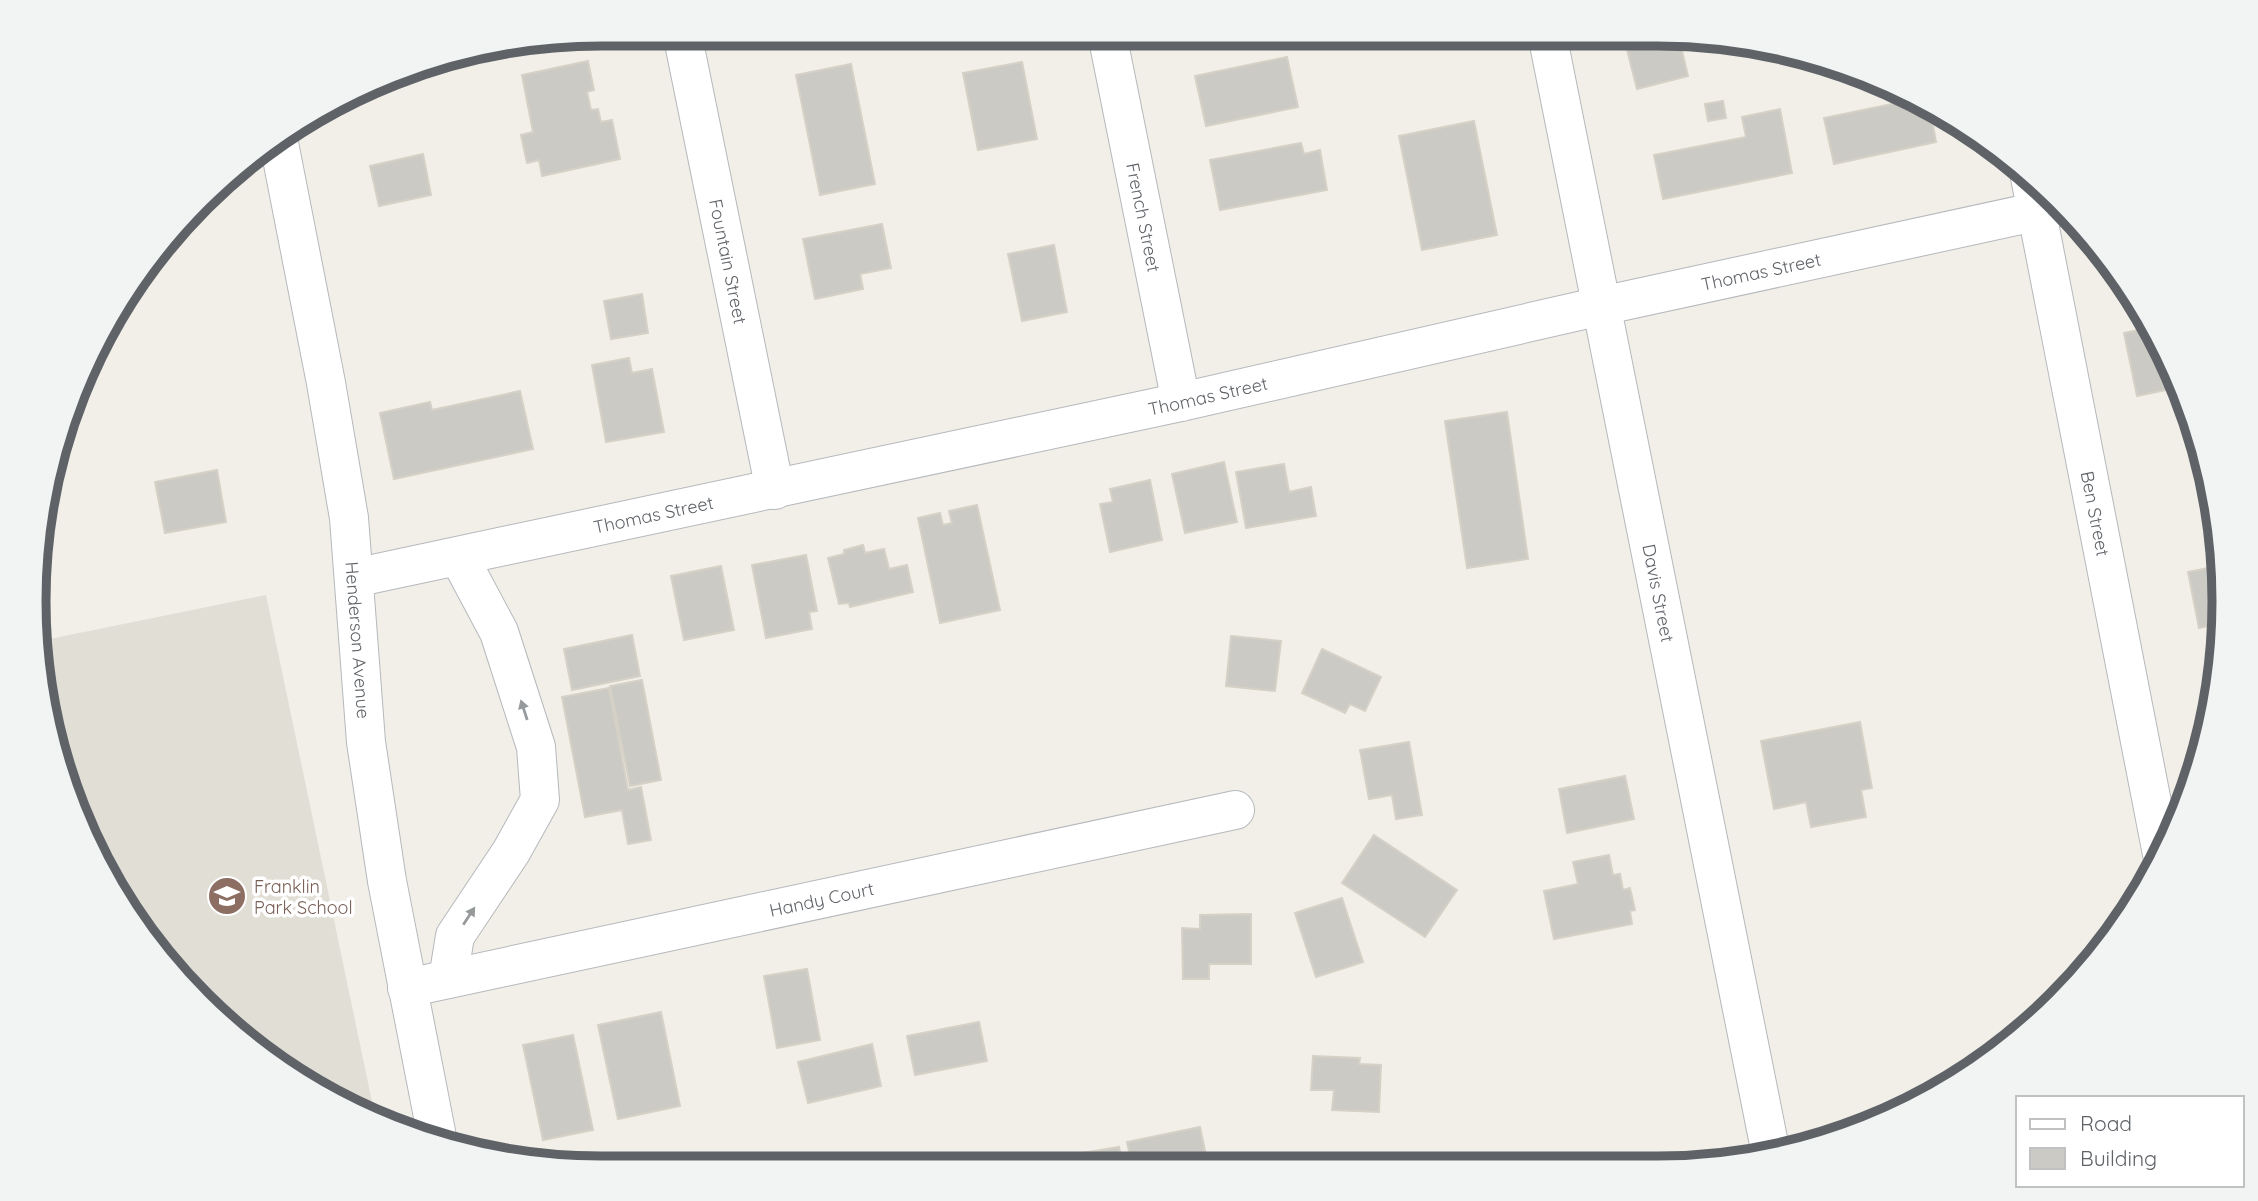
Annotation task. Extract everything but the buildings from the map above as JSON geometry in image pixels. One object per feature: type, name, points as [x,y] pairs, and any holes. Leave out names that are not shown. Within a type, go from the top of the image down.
[{"type":"street","name":"Fountain Street","points":[[685,46],[775,490]]},
{"type":"street","name":"French Street","points":[[1109,46],[1181,402]]},
{"type":"street","name":"Davis Street","points":[[1549,46],[1770,1144]]},
{"type":"street","name":"Henderson Avenue","points":[[280,148],[326,383],[349,518],[366,742],[387,881],[436,1130]]},
{"type":"street","name":"Thomas Street","points":[[354,578],[1181,402],[1601,306],[2049,209]]},
{"type":"street","name":"Ben Street","points":[[2049,209],[2159,837]]},
{"type":"street","points":[[448,979],[455,936],[511,852],[540,800],[536,747],[499,632],[459,557]]},
{"type":"street","name":"Handy Court","points":[[407,988],[1235,810]]},
{"type":"shaded area","name":"Franklin Park School","points":[[266,595],[373,1106],[292,1062],[235,1018],[183,966],[139,909],[103,846],[75,779],[56,709],[47,640]]},
{"type":"place","name":"Franklin Park School","points":[[227,896]]}]
